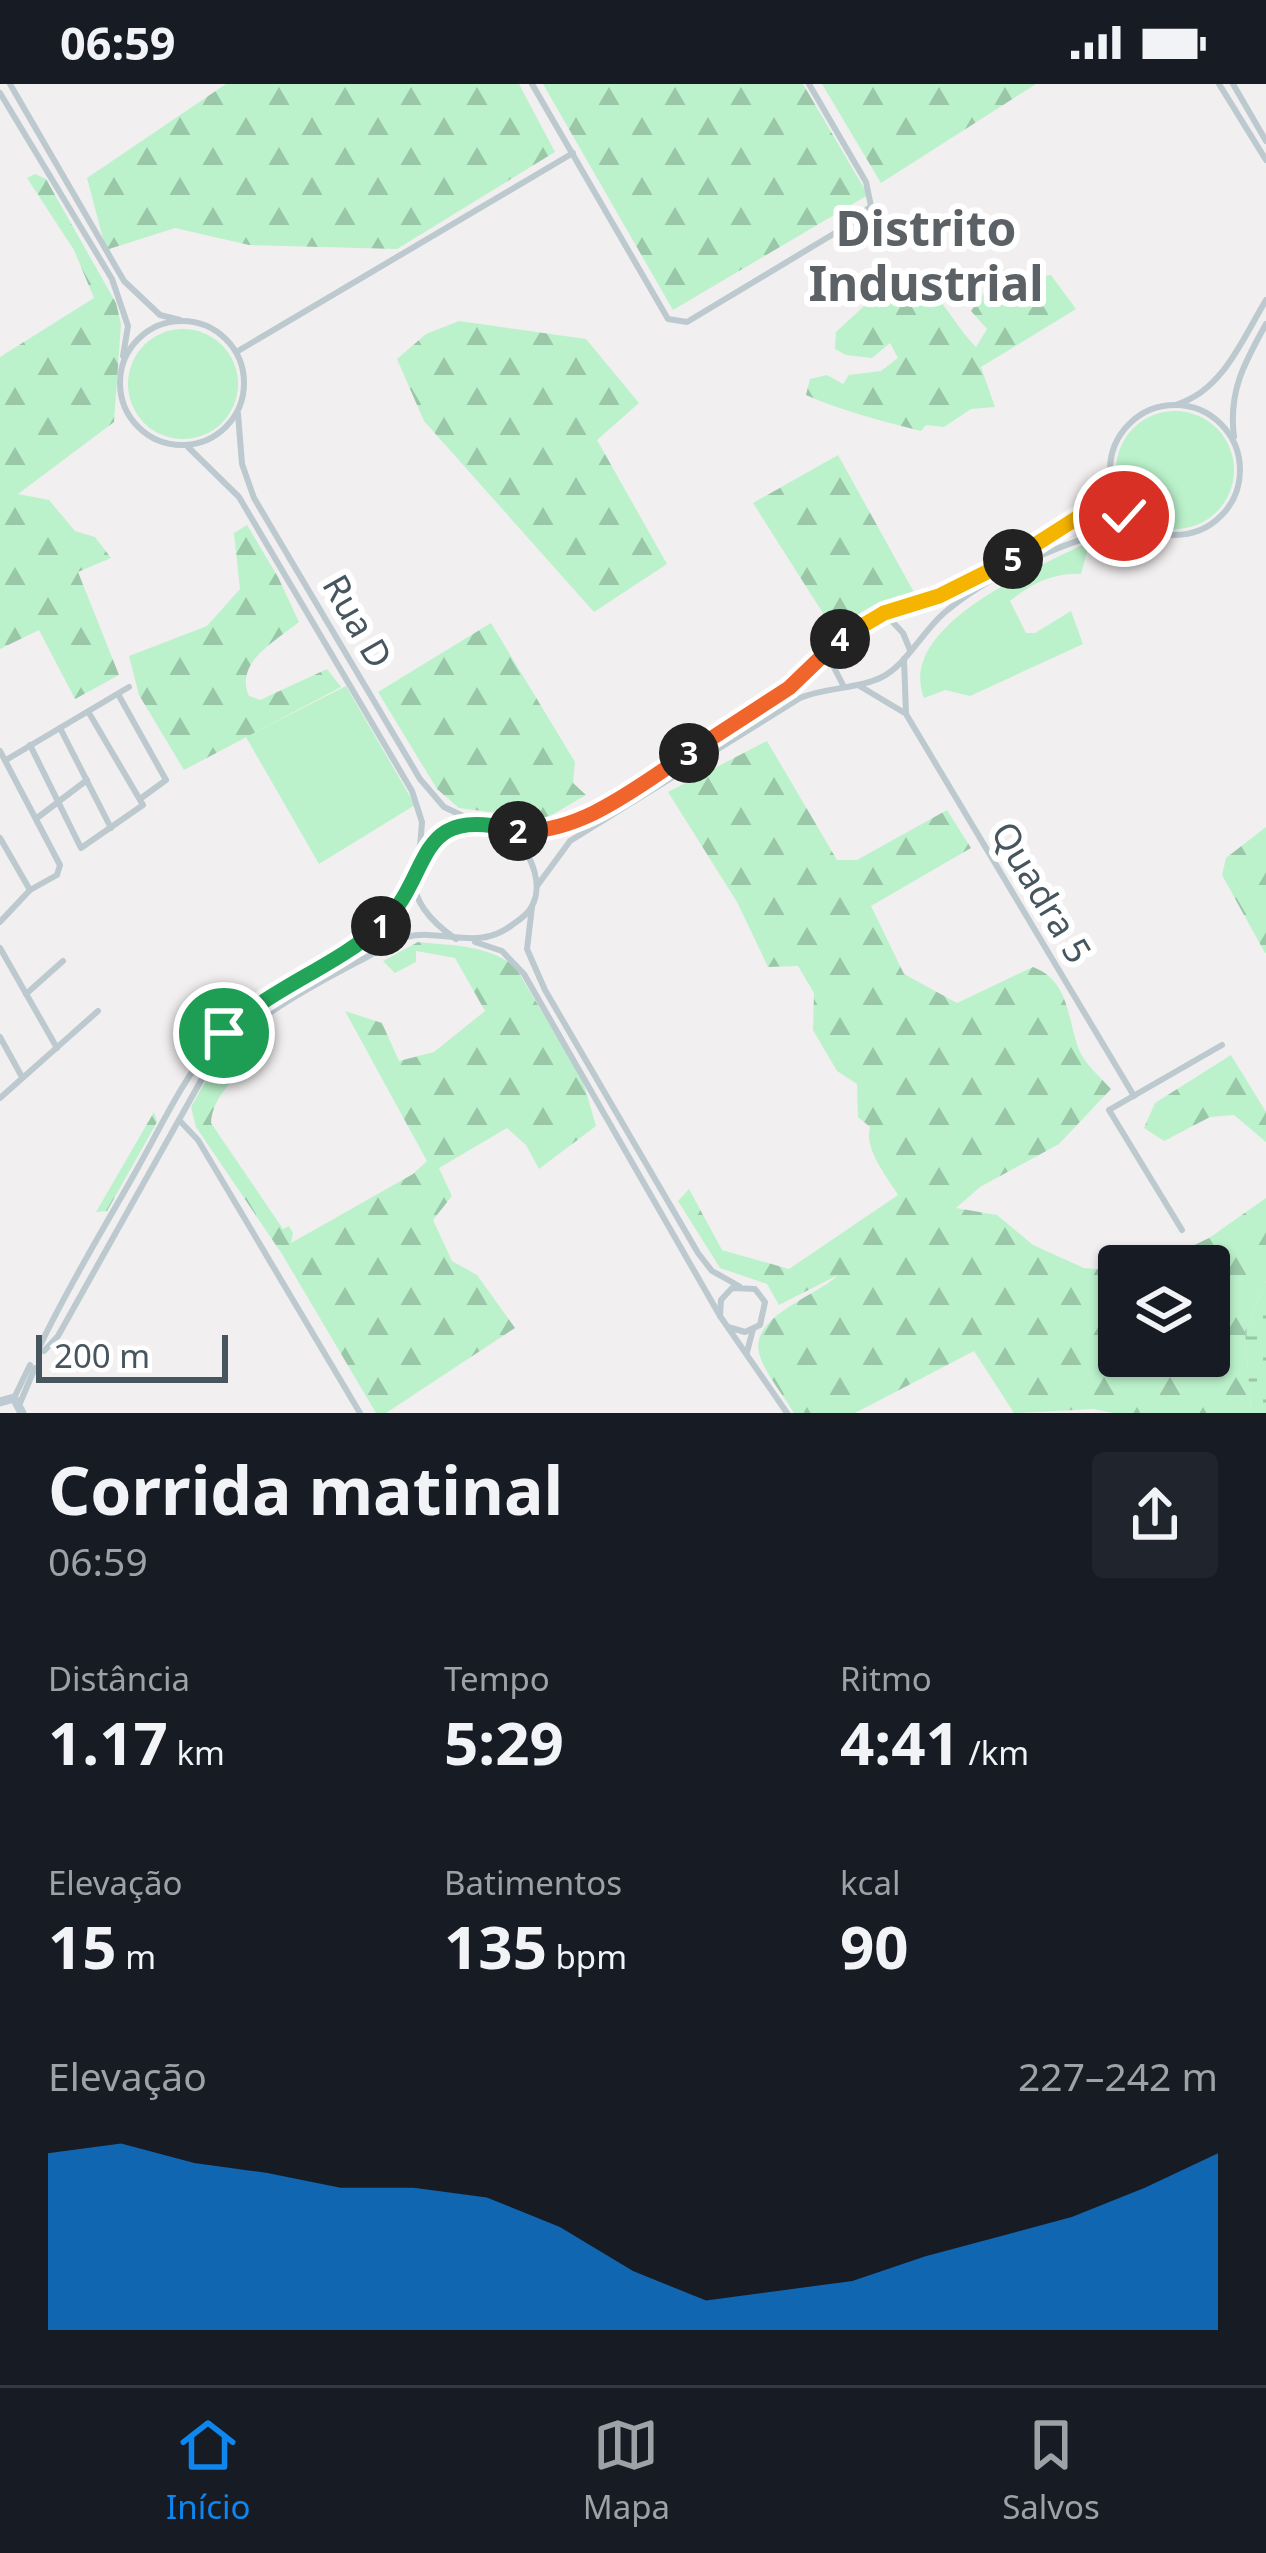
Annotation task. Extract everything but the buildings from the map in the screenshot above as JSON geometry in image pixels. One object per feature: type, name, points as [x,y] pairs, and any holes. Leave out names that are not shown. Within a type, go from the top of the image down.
[{"type":"main road","points":[[0,1402],[18,1405]]},
{"type":"street","points":[[1,97],[117,290],[128,326],[121,397],[127,414],[156,436],[188,447],[221,432],[238,414],[244,391],[238,352],[217,333],[160,315],[124,281],[10,84]]},
{"type":"street","points":[[532,84],[668,319],[677,323],[694,318],[871,206],[866,182],[809,84]]},
{"type":"street","points":[[1219,84],[1266,160]]},
{"type":"street","points":[[1233,84],[1266,141]]},
{"type":"street","points":[[238,352],[573,153]]},
{"type":"street","points":[[1135,525],[1117,505],[1109,480],[1110,461],[1126,428],[1139,416],[1194,399],[1210,387],[1266,300]]},
{"type":"street","points":[[122,361],[142,334],[184,320]]},
{"type":"street","points":[[787,1413],[720,1316],[531,964],[527,928],[536,889],[570,841],[800,698],[879,679],[949,609],[992,583],[1086,536],[1135,525],[1182,534],[1198,532],[1217,520],[1240,484],[1232,405],[1236,379],[1266,324]]},
{"type":"street","points":[[1177,404],[1212,416],[1234,440]]},
{"type":"street","name":"Rua D","points":[[238,414],[242,464],[254,498],[420,779],[444,807],[479,823]]},
{"type":"street","name":"Rua D","points":[[188,447],[239,496],[412,791],[422,822],[419,860]]},
{"type":"street","points":[[747,1352],[753,1330],[764,1318],[765,1302],[755,1289],[712,1271],[698,1253],[516,963],[502,951],[471,941],[406,937],[254,1023],[208,1068],[58,1336],[41,1350],[46,1332],[190,1076],[214,1042],[246,1014],[373,933],[405,900],[419,860],[443,833],[479,823],[520,831],[563,826],[599,810],[789,688],[845,634],[884,613],[939,596],[1029,550],[1088,511],[1109,480]]},
{"type":"street","points":[[299,596],[309,591]]},
{"type":"street","points":[[884,613],[903,633],[907,654]]},
{"type":"street","points":[[826,652],[843,685]]},
{"type":"street","name":"Quadra 5","points":[[907,654],[902,676],[906,714],[1134,1096]]},
{"type":"street","name":"Quadra 5","points":[[857,684],[906,714]]},
{"type":"street","points":[[0,922],[30,890],[60,869],[2,757],[129,687]]},
{"type":"street","points":[[118,694],[166,780],[140,799]]},
{"type":"street","points":[[30,745],[81,848],[143,805],[89,713]]},
{"type":"street","points":[[60,728],[111,828]]},
{"type":"street","points":[[653,776],[659,784]]},
{"type":"street","points":[[37,818],[87,780]]},
{"type":"street","points":[[499,826],[530,856],[536,889]]},
{"type":"street","points":[[0,838],[30,890]]},
{"type":"street","points":[[414,874],[426,913],[456,939]]},
{"type":"street","points":[[471,941],[506,929],[532,906]]},
{"type":"street","points":[[0,948],[57,1048]]},
{"type":"street","points":[[26,994],[63,961]]},
{"type":"street","points":[[0,1098],[98,1011]]},
{"type":"street","points":[[246,1014],[254,1023]]},
{"type":"street","points":[[0,1037],[22,1077]]},
{"type":"street","points":[[1182,1230],[1109,1110],[1222,1045]]},
{"type":"street","points":[[179,1120],[198,1140],[360,1413]]},
{"type":"street","points":[[720,1316],[725,1293],[740,1286]]},
{"type":"street","points":[[728,1327],[753,1330]]},
{"type":"street","points":[[46,1332],[58,1336]]},
{"type":"street","points":[[18,1405],[32,1366]]},
{"type":"green space","points":[[226,84],[519,84],[555,152],[397,249],[249,245],[175,228],[106,250],[87,178]]},
{"type":"green space","points":[[543,84],[803,84],[868,195],[673,310]]},
{"type":"green space","points":[[822,84],[1036,84],[881,183]]},
{"type":"green space","points":[[35,174],[46,179],[116,303],[121,324],[114,422],[18,494],[49,500],[75,531],[95,537],[111,558],[78,572],[119,675],[75,699],[39,630],[0,649],[0,357],[94,298],[74,250],[27,178]]},
{"type":"green space","points":[[995,268],[1036,277],[1051,275],[1076,309],[981,367],[995,407],[971,409],[944,427],[926,425],[921,431],[806,395],[810,379],[827,375],[843,384],[849,375],[881,371],[898,358],[890,343],[872,358],[846,355],[835,349],[836,332],[864,306],[913,275],[931,290],[976,347],[987,329],[971,311]]},
{"type":"green space","points":[[459,321],[586,339],[639,403],[597,440],[667,564],[594,612],[424,421],[397,359],[426,334]]},
{"type":"green space","points":[[183,329],[204,333],[222,345],[234,363],[238,384],[234,405],[222,423],[204,435],[183,439],[162,435],[144,423],[132,405],[128,384],[132,363],[144,345],[162,333]]},
{"type":"green space","points":[[1175,411],[1198,415],[1217,428],[1230,447],[1234,470],[1230,493],[1217,512],[1198,525],[1175,529],[1152,525],[1133,512],[1120,493],[1116,470],[1120,447],[1133,428],[1152,415]]},
{"type":"green space","points":[[838,455],[915,594],[871,608],[835,632],[753,503]]},
{"type":"green space","points":[[247,525],[299,622],[252,663],[246,684],[249,696],[260,700],[327,669],[341,687],[184,770],[139,695],[129,656],[207,626],[240,589],[234,533]]},
{"type":"green space","points":[[1090,541],[1081,574],[1043,580],[1010,601],[1026,633],[1035,633],[1071,611],[1083,644],[970,696],[945,690],[924,698],[921,671],[931,646],[951,623],[1008,583]]},
{"type":"green space","points":[[491,623],[575,762],[573,783],[586,795],[545,819],[459,808],[437,789],[378,692]]},
{"type":"green space","points":[[346,686],[415,805],[319,864],[246,737]]},
{"type":"green space","points":[[767,741],[837,860],[857,860],[947,810],[971,848],[871,906],[904,974],[957,1003],[1033,967],[1045,973],[1061,991],[1082,1055],[1111,1089],[1059,1144],[980,1187],[956,1208],[997,1215],[1033,1245],[1084,1268],[1098,1269],[1098,1377],[1230,1377],[1230,1245],[1194,1245],[1266,1198],[1266,1281],[1245,1331],[1251,1413],[1093,1409],[1014,1413],[974,1351],[855,1413],[794,1413],[765,1368],[759,1340],[787,1308],[838,1275],[779,1305],[767,1284],[720,1268],[678,1201],[689,1189],[722,1250],[789,1269],[898,1195],[873,1153],[870,1127],[858,1117],[857,1084],[837,1071],[813,1030],[814,993],[798,966],[768,967],[737,902],[668,792]]},
{"type":"green space","points":[[1266,827],[1265,953],[1222,875],[1226,858]]},
{"type":"green space","points":[[418,942],[482,950],[516,968],[583,1081],[596,1126],[539,1169],[526,1145],[507,1128],[439,1168],[452,1196],[433,1220],[452,1261],[477,1275],[515,1328],[386,1413],[376,1413],[282,1254],[196,1127],[191,1107],[230,1049],[266,1031],[274,1042],[226,1088],[211,1123],[283,1229],[289,1226],[291,1243],[413,1174],[427,1161],[345,1011],[382,1023],[399,1061],[434,1052],[485,1011],[455,958],[416,951],[416,962],[395,973],[383,961]]},
{"type":"green space","points":[[1231,1055],[1266,1112],[1266,1142],[1234,1115],[1210,1117],[1164,1141],[1144,1128],[1155,1103]]},
{"type":"green space","points":[[154,1112],[157,1122],[107,1211],[96,1212]]},
{"type":"green space","points":[[1266,1281],[1266,1413],[1251,1413],[1245,1331]]},
{"type":"district","name":"Distrito Industrial","points":[[926,254]]},
{"type":"route","points":[[224,1033],[386,922],[405,900],[419,860],[443,833],[479,823],[540,831],[599,810],[789,688],[859,625],[978,578],[1073,524],[1109,480],[1124,516]]}]
